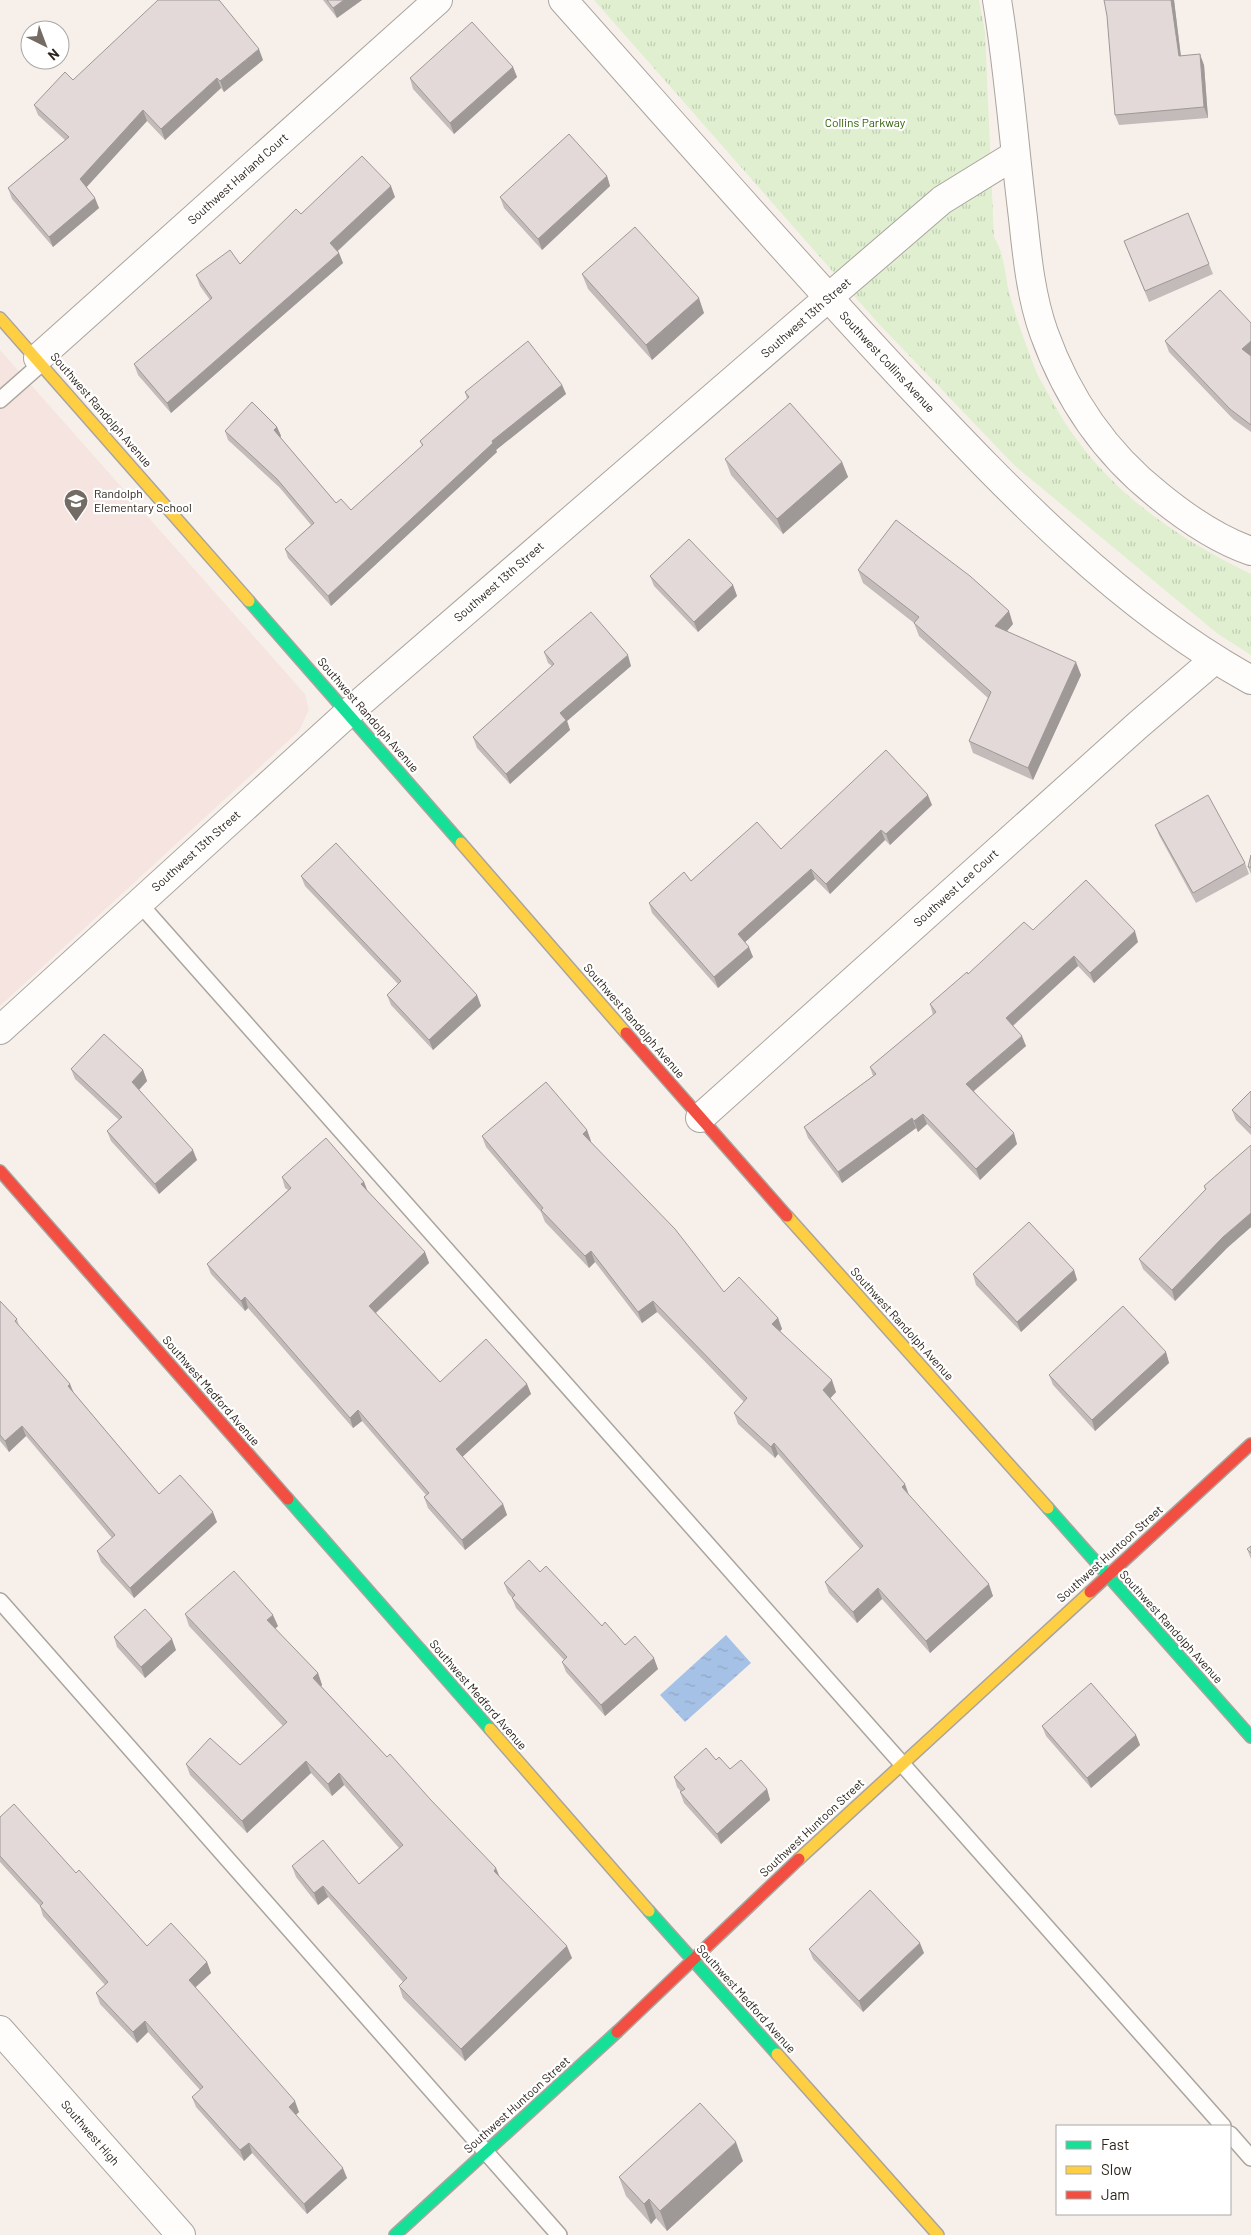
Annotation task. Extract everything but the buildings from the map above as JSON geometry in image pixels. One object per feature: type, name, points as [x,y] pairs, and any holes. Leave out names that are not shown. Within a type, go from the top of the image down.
[{"type":"street","name":"Southwest Harland Court","points":[[40,361],[438,0]]},
{"type":"street","name":"Southwest Collins Avenue","points":[[563,0],[828,298],[982,463],[1080,555],[1140,605],[1214,660],[1251,680]]},
{"type":"street","points":[[998,0],[1029,269],[1044,332],[1067,386],[1095,433],[1140,480],[1182,514],[1230,544],[1251,551]]},
{"type":"street","name":"Southwest 13th Street","points":[[0,1030],[348,713],[828,298],[942,200],[1015,155]]},
{"type":"street","name":"Southwest Randolph Avenue","points":[[0,318],[40,361],[700,1118],[1251,1737]]},
{"type":"street","name":"Southwest Lee Court","points":[[700,1118],[1138,725],[1214,660]]},
{"type":"street","name":"Southwest Medford Avenue","points":[[0,1171],[694,1961],[938,2235]]},
{"type":"street","name":"Southwest Huntoon Street","points":[[395,2235],[694,1961],[722,1930],[901,1764],[1251,1444]]},
{"type":"street","name":"Southwest High","points":[[0,2030],[181,2235]]},
{"type":"lane","points":[[0,400],[40,361]]},
{"type":"lane","points":[[139,903],[1221,2125]]},
{"type":"lane","points":[[0,1601],[559,2235]]},
{"type":"lane","points":[[1231,2135],[1251,2158]]},
{"type":"shaded area","name":"Randolph Elementary School","points":[[0,350],[305,694],[309,710],[299,731],[0,1006]]},
{"type":"green space","name":"Collins Parkway","points":[[594,0],[979,0],[985,32],[994,237],[1003,259],[1013,307],[1035,367],[1043,385],[1068,427],[1111,480],[1136,502],[1190,541],[1251,574],[1251,655],[1218,634],[1015,466],[878,323]]},
{"type":"water","points":[[726,1635],[751,1663],[685,1722],[660,1695]]},
{"type":"traffic: fast","points":[[249,601],[461,843]]},
{"type":"traffic: fast","points":[[288,1499],[490,1729]]},
{"type":"traffic: fast","points":[[1048,1508],[1251,1737]]},
{"type":"traffic: fast","points":[[649,1911],[777,2054]]},
{"type":"traffic: fast","points":[[395,2235],[617,2032]]},
{"type":"traffic: slow","points":[[0,318],[249,601]]},
{"type":"traffic: slow","points":[[461,843],[626,1033]]},
{"type":"traffic: slow","points":[[787,1216],[1048,1508]]},
{"type":"traffic: slow","points":[[799,1859],[1090,1592]]},
{"type":"traffic: slow","points":[[490,1729],[649,1911]]},
{"type":"traffic: slow","points":[[777,2054],[938,2235]]},
{"type":"traffic: jam","points":[[626,1033],[787,1216]]},
{"type":"traffic: jam","points":[[0,1171],[288,1499]]},
{"type":"traffic: jam","points":[[1090,1592],[1251,1444]]},
{"type":"traffic: jam","points":[[617,2032],[799,1859]]},
{"type":"place","name":"Randolph Elementary School","points":[[76,522]]}]
